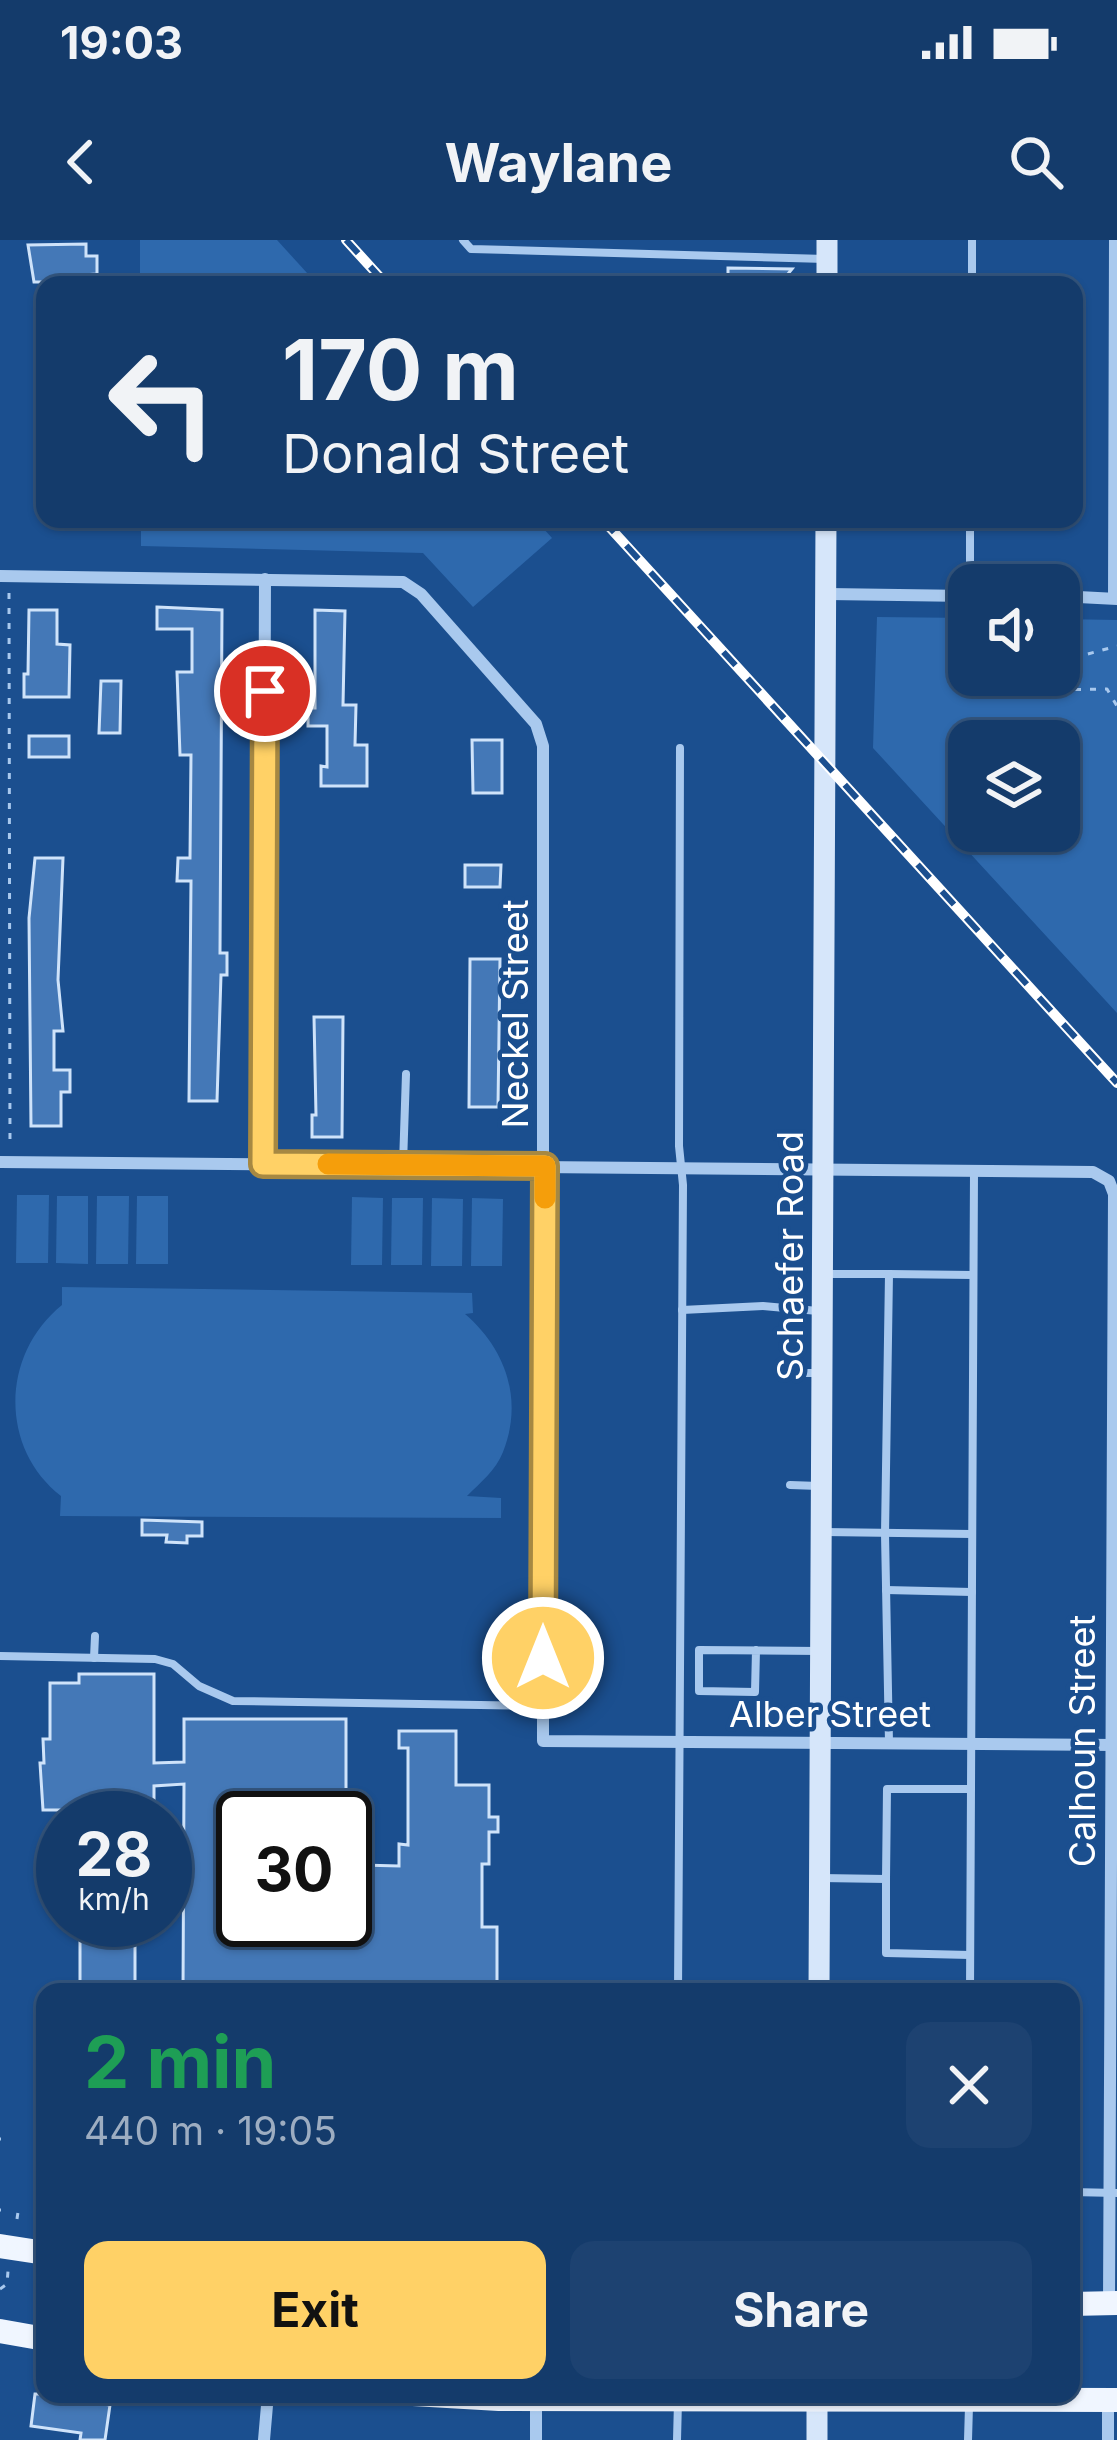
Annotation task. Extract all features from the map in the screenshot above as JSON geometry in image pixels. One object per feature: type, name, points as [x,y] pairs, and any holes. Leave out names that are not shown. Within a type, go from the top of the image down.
[{"type":"main road","name":"Schaefer Road","points":[[819,1983],[826,528]]},
{"type":"main road","points":[[4,2259],[36,2254]]},
{"type":"main road","points":[[1080,2304],[1113,2303]]},
{"type":"main road","points":[[1080,2400],[1113,2400]]},
{"type":"main road","points":[[817,2403],[817,2440]]},
{"type":"street","points":[[1080,597],[1115,599],[1115,240]]},
{"type":"street","name":"Neckel Street","points":[[0,576],[403,582],[421,594],[532,717],[543,746],[542,1741]]},
{"type":"street","points":[[263,1164],[265,579]]},
{"type":"street","points":[[828,595],[948,596]]},
{"type":"street","points":[[0,1162],[974,1171]]},
{"type":"street","name":"Calhoun Street","points":[[974,1171],[1093,1172],[1109,1181],[1114,1194],[1113,2303]]},
{"type":"street","name":"Alber Street","points":[[542,1741],[1114,1745]]},
{"type":"street","points":[[1108,2440],[1113,2400]]},
{"type":"street","points":[[264,2440],[267,2403]]},
{"type":"street","points":[[536,2403],[536,2440]]},
{"type":"lane","points":[[463,240],[471,249],[586,253],[827,249]]},
{"type":"lane","points":[[586,240],[586,253]]},
{"type":"lane","points":[[972,240],[972,276]]},
{"type":"lane","points":[[970,528],[970,564]]},
{"type":"lane","points":[[678,1983],[680,748]]},
{"type":"lane","points":[[404,1164],[406,1074]]},
{"type":"lane","points":[[970,1983],[974,1171]]},
{"type":"lane","points":[[820,1274],[973,1276]]},
{"type":"lane","points":[[889,1274],[885,1534],[890,1744]]},
{"type":"lane","points":[[682,1310],[763,1306],[821,1311]]},
{"type":"lane","points":[[791,1373],[823,1373]]},
{"type":"lane","points":[[790,1485],[823,1486]]},
{"type":"lane","points":[[822,1532],[972,1534]]},
{"type":"lane","points":[[886,1590],[972,1592]]},
{"type":"lane","points":[[94,1658],[95,1636]]},
{"type":"lane","points":[[756,1650],[755,1692],[699,1691],[699,1650],[756,1650],[821,1651]]},
{"type":"lane","points":[[0,1656],[155,1659],[173,1664],[199,1686],[233,1701],[543,1706]]},
{"type":"lane","points":[[970,1955],[886,1953],[886,1879],[887,1789],[971,1789]]},
{"type":"lane","points":[[819,1878],[886,1879]]},
{"type":"lane","points":[[1080,2192],[1113,2193]]},
{"type":"lane","points":[[677,2440],[678,2403]]},
{"type":"lane","points":[[968,2440],[969,2403]]},
{"type":"path","points":[[10,591],[10,1147]]},
{"type":"path","points":[[1080,656],[1117,646]]},
{"type":"path","points":[[1080,689],[1107,689],[1117,706]]},
{"type":"path","points":[[0,2289],[7,2284],[4,2259]]},
{"type":"shaded area","points":[[140,240],[277,240],[310,276],[140,276]]},
{"type":"shaded area","points":[[141,528],[543,528],[552,538],[473,607],[423,553],[141,546]]},
{"type":"shaded area","points":[[877,617],[948,618],[948,696],[1080,696],[1080,619],[1117,620],[1117,1013],[969,852],[1080,852],[1080,720],[948,720],[948,829],[873,748]]},
{"type":"shaded area","points":[[17,1195],[49,1195],[48,1263],[16,1263]]},
{"type":"shaded area","points":[[57,1196],[88,1196],[88,1264],[56,1263]]},
{"type":"shaded area","points":[[97,1196],[129,1196],[128,1264],[96,1264]]},
{"type":"shaded area","points":[[137,1196],[168,1196],[168,1264],[136,1264]]},
{"type":"shaded area","points":[[352,1197],[383,1198],[382,1265],[351,1265]]},
{"type":"shaded area","points":[[392,1198],[423,1198],[422,1265],[391,1265]]},
{"type":"shaded area","points":[[432,1198],[463,1199],[462,1266],[431,1266]]},
{"type":"shaded area","points":[[472,1198],[503,1199],[502,1266],[471,1266]]},
{"type":"shaded area","points":[[62,1287],[472,1293],[473,1313],[465,1314],[500,1359],[512,1413],[500,1459],[467,1496],[501,1498],[501,1518],[60,1516],[61,1496],[27,1453],[15,1402],[27,1349],[62,1305]]},
{"type":"building","points":[[86,244],[86,256],[97,256],[97,274],[36,276],[34,282],[28,245]]},
{"type":"building","points":[[728,268],[792,269],[786,276],[728,276]]},
{"type":"building","points":[[157,607],[222,610],[220,953],[227,953],[227,975],[221,975],[217,1101],[189,1101],[191,881],[177,881],[178,858],[190,858],[191,755],[180,755],[177,672],[192,672],[192,629],[157,629]]},
{"type":"building","points":[[29,610],[57,610],[57,644],[70,645],[69,697],[24,697]]},
{"type":"building","points":[[315,610],[345,611],[343,705],[356,705],[355,745],[367,745],[367,786],[321,786],[321,766],[327,767],[327,726],[308,726],[308,708],[315,708]]},
{"type":"building","points":[[101,681],[121,681],[120,733],[99,733]]},
{"type":"building","points":[[29,736],[69,736],[69,757],[29,757]]},
{"type":"building","points":[[472,740],[502,740],[502,793],[473,793]]},
{"type":"building","points":[[35,858],[63,858],[58,980],[63,1031],[54,1031],[54,1070],[70,1070],[70,1092],[61,1092],[61,1126],[31,1126],[29,918]]},
{"type":"building","points":[[465,865],[501,865],[500,887],[465,887]]},
{"type":"building","points":[[470,959],[500,959],[498,1107],[469,1107]]},
{"type":"building","points":[[314,1017],[343,1017],[342,1137],[312,1137],[312,1115],[316,1115]]},
{"type":"building","points":[[142,1520],[202,1522],[202,1536],[187,1536],[187,1543],[166,1542],[167,1535],[142,1535]]},
{"type":"building","points":[[79,1674],[154,1674],[154,1763],[184,1762],[184,1719],[346,1719],[346,1791],[216,1791],[216,1947],[372,1947],[372,1865],[399,1866],[399,1844],[408,1845],[408,1748],[399,1748],[399,1731],[456,1731],[456,1785],[489,1785],[489,1817],[498,1817],[498,1832],[489,1832],[489,1864],[482,1864],[482,1927],[497,1927],[497,1983],[183,1983],[183,1947],[192,1947],[192,1791],[184,1791],[184,1784],[154,1786],[154,1791],[42,1791],[43,1739],[50,1739],[50,1683],[79,1683]]},
{"type":"building","points":[[80,1947],[135,1947],[135,1983],[80,1983]]},
{"type":"building","points":[[35,2394],[36,2403],[110,2405],[105,2440],[80,2440],[81,2433],[31,2426]]},
{"type":"railway","points":[[346,240],[379,276]]},
{"type":"railway","points":[[610,528],[1117,1083]]},
{"type":"slow traffic","points":[[328,1164],[545,1166],[545,1198]]},
{"type":"route","points":[[265,691],[263,1164],[545,1166],[543,1658]]}]
